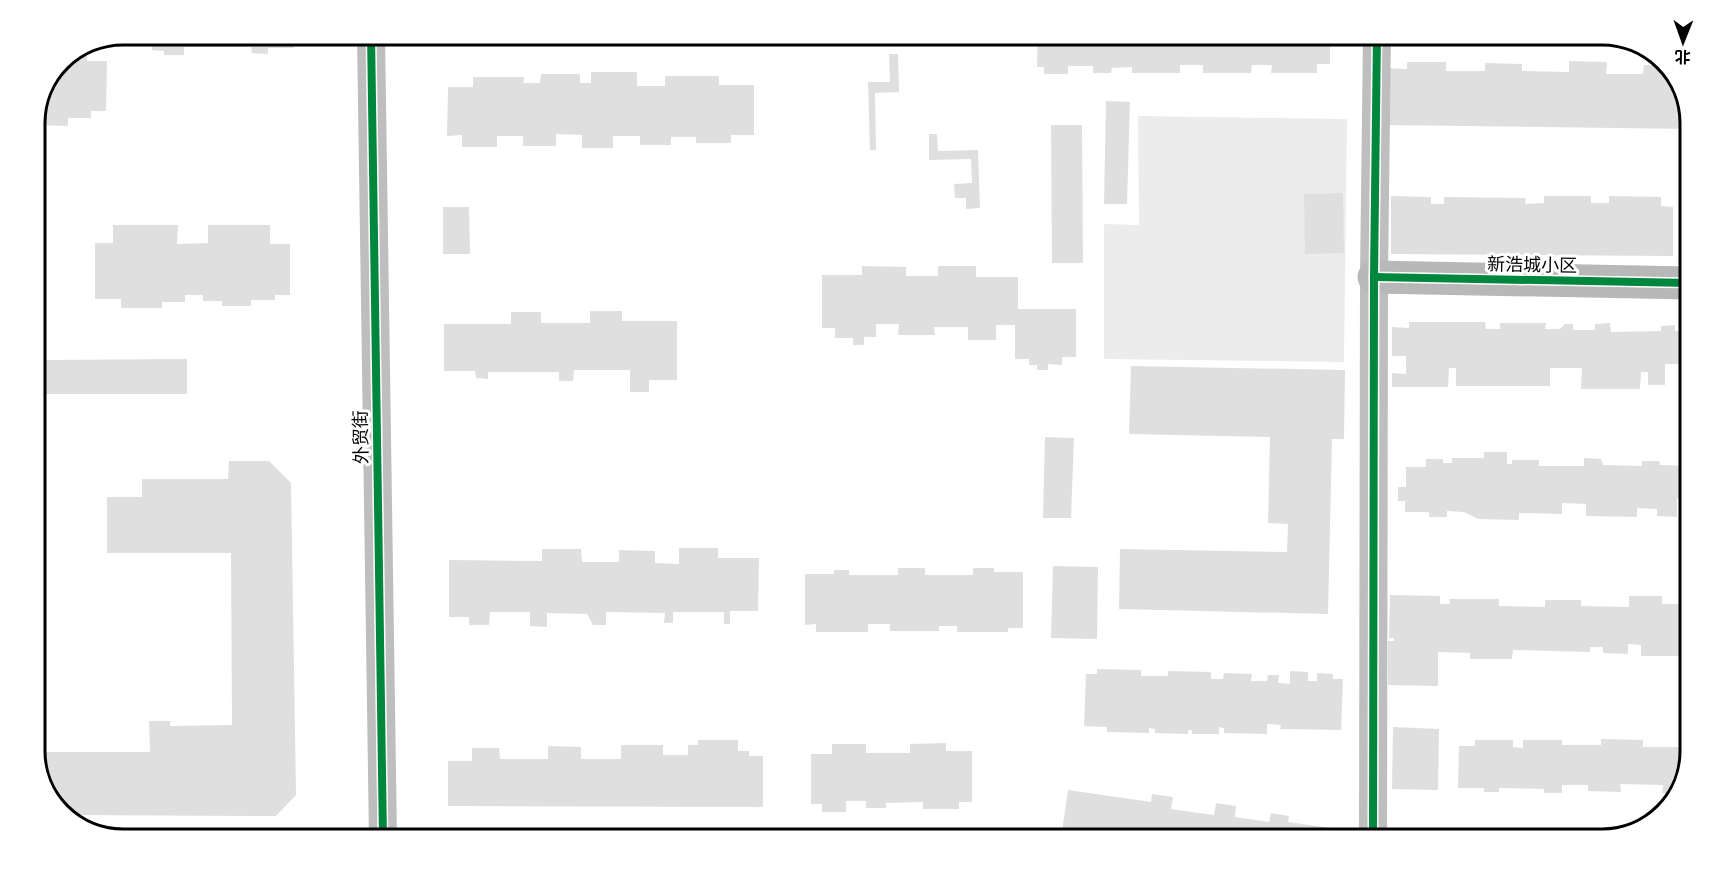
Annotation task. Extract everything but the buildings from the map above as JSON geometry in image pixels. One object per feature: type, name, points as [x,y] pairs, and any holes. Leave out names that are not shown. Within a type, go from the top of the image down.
[{"type":"street","name":"外贸街","points":[[371,45],[383,829]]},
{"type":"street","points":[[1374,829],[1374,277],[1377,45]]},
{"type":"street","name":"新浩城小区","points":[[1374,277],[1680,283]]},
{"type":"shaded area","points":[[1138,116],[1347,119],[1344,362],[1104,359],[1104,224],[1139,225]]},
{"type":"cycle path","points":[[371,45],[383,829]]},
{"type":"cycle path","points":[[1373,829],[1377,45]]},
{"type":"cycle path","points":[[1374,277],[1680,283]]}]
